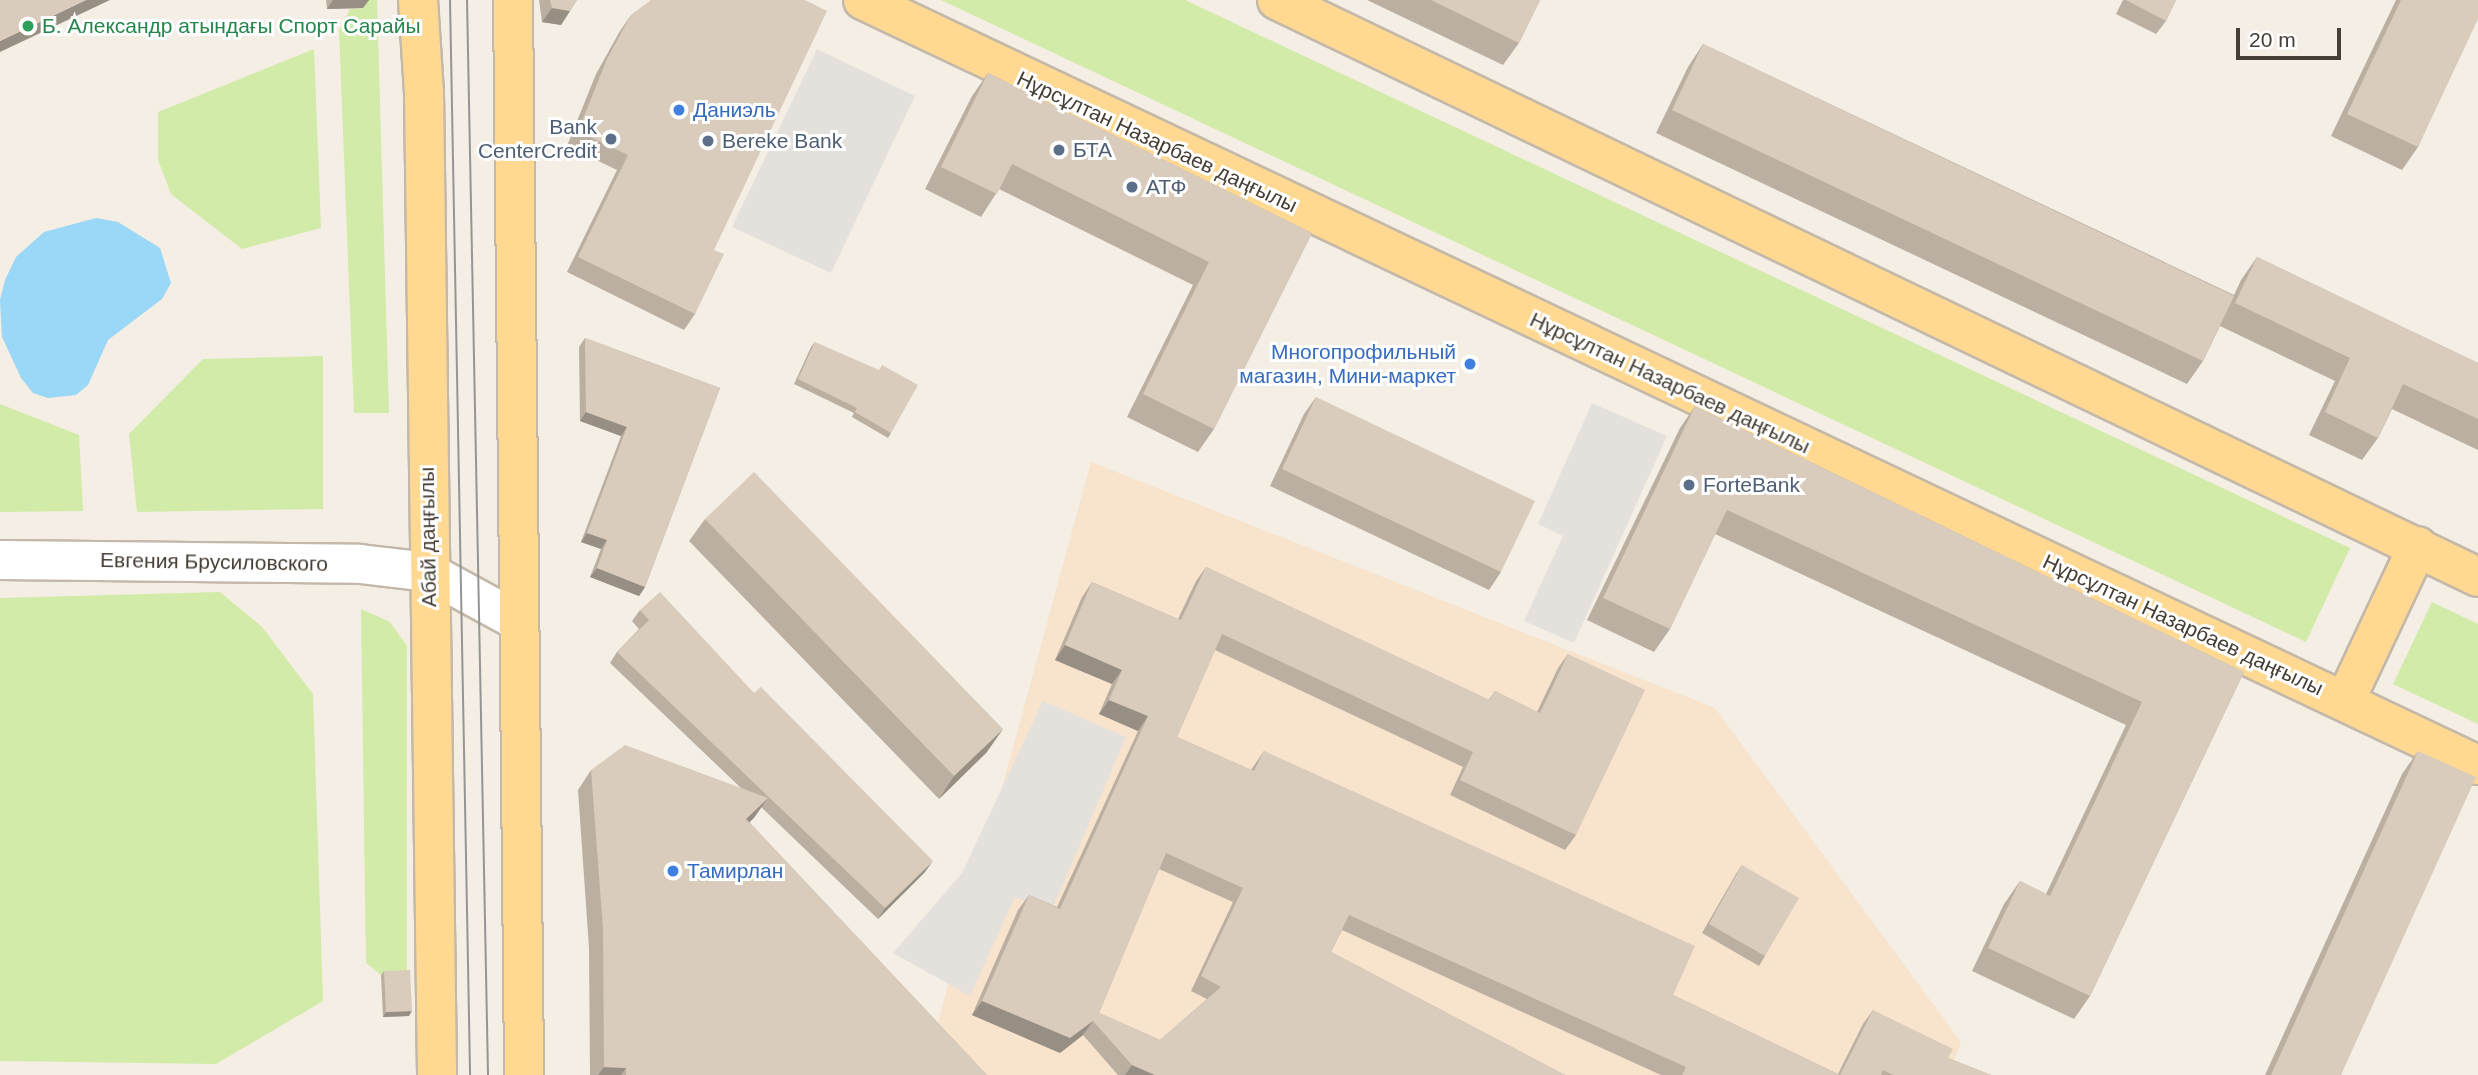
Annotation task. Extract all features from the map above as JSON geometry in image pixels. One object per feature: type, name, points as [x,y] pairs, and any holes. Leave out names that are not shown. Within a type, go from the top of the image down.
[{"type":"main road","name":"Абай даңғылы","points":[[418,0],[424,93],[428,572],[437,1075]]},
{"type":"main road","points":[[513,0],[524,1075]]},
{"type":"main road","name":"Нұрсұлтан Назарбаев даңғылы","points":[[863,0],[2478,765]]},
{"type":"main road","points":[[1277,0],[2478,577]]},
{"type":"main road","points":[[2344,701],[2418,546]]},
{"type":"street","name":"Евгения Брусиловского","points":[[0,560],[360,564],[428,572]]},
{"type":"street","points":[[428,572],[518,621]]},
{"type":"shaded area","points":[[817,49],[915,96],[831,273],[732,227]]},
{"type":"shaded area","points":[[1592,403],[1667,436],[1574,643],[1524,621],[1563,536],[1538,524]]},
{"type":"shaded area","points":[[1091,462],[1715,708],[1961,1042],[1949,1075],[986,1075],[938,1022]]},
{"type":"shaded area","points":[[1043,701],[1126,737],[1051,912],[1015,897],[970,996],[893,953],[962,873]]},
{"type":"green space","points":[[363,0],[377,0],[389,413],[354,413],[339,30],[350,9],[363,8]]},
{"type":"green space","points":[[941,0],[1185,0],[2350,548],[2306,642]]},
{"type":"green space","points":[[314,49],[321,228],[242,249],[171,194],[158,160],[158,112]]},
{"type":"green space","points":[[323,356],[323,509],[137,512],[129,434],[203,359]]},
{"type":"green space","points":[[0,404],[79,435],[83,511],[0,512]]},
{"type":"green space","points":[[220,592],[262,627],[313,694],[323,1001],[216,1064],[0,1061],[0,598]]},
{"type":"green space","points":[[2432,602],[2478,624],[2478,724],[2393,684]]},
{"type":"green space","points":[[361,609],[390,622],[407,646],[407,974],[381,975],[366,963]]},
{"type":"water","points":[[96,218],[118,222],[160,248],[171,283],[162,299],[108,340],[88,385],[76,395],[48,398],[33,393],[21,378],[2,337],[0,300],[5,280],[16,257],[44,232]]},
{"type":"building","name":"Б. Александр атындағы Спорт Сарайы","points":[[0,0],[86,0],[0,41]]},
{"type":"building","points":[[550,0],[577,0],[570,11],[552,8]]},
{"type":"building","name":"Даниэль","points":[[651,0],[805,0],[827,11],[714,250],[724,254],[695,314],[578,257],[628,155],[578,131],[607,59],[631,15]]},
{"type":"building","points":[[1431,0],[1540,0],[1519,43]]},
{"type":"building","points":[[2126,0],[2176,0],[2166,21]]},
{"type":"building","points":[[2401,0],[2478,0],[2478,19],[2418,147],[2347,114]]},
{"type":"building","points":[[1703,44],[2234,296],[2203,361],[1672,110]]},
{"type":"building","points":[[988,73],[1312,233],[1214,429],[1143,394],[1209,262],[1012,164],[997,194],[941,167]]},
{"type":"building","points":[[2257,257],[2478,363],[2478,419],[2403,384],[2378,438],[2325,412],[2350,358],[2235,303]]},
{"type":"building","points":[[585,338],[720,388],[645,587],[597,568],[607,540],[587,533],[627,427],[586,412]]},
{"type":"building","points":[[815,342],[879,370],[882,365],[918,385],[891,433],[855,412],[857,408],[798,379]]},
{"type":"building","points":[[1316,397],[1535,501],[1501,572],[1282,469]]},
{"type":"building","points":[[1695,406],[2244,672],[2090,996],[1988,948],[2020,881],[2050,896],[2142,702],[1727,510],[1670,629],[1603,598]]},
{"type":"building","points":[[754,472],[1003,729],[954,776],[705,519]]},
{"type":"building","points":[[1206,567],[1490,700],[1495,691],[1540,713],[1568,654],[1645,690],[1576,835],[1460,780],[1473,752],[1222,634],[1177,737],[1254,771],[1264,751],[1695,946],[1673,995],[1840,1075],[1682,1075],[1686,1067],[1349,915],[1331,952],[1565,1075],[1155,1075],[1132,1065],[1093,1021],[1070,1038],[982,1001],[1029,895],[1060,909],[1148,716],[1109,700],[1122,670],[1065,645],[1092,582],[1181,620]],"holes":[[[1166,853],[1243,888],[1201,976],[1221,987],[1160,1040],[1099,1013]]]},
{"type":"building","points":[[660,592],[754,693],[761,687],[933,861],[885,908],[617,652],[649,620],[640,610]]},
{"type":"building","name":"Тамирлан","points":[[625,745],[768,798],[746,819],[987,1075],[626,1075],[626,1068],[604,1067],[603,929],[591,770]]},
{"type":"building","points":[[2418,751],[2476,777],[2341,1075],[2271,1075]]},
{"type":"building","points":[[1742,865],[1799,898],[1765,956],[1709,924]]},
{"type":"building","points":[[410,970],[412,1011],[386,1012],[384,971]]},
{"type":"building","points":[[1873,1010],[1953,1049],[1948,1058],[1991,1075],[1893,1075],[1883,1070],[1881,1075],[1840,1075]]},
{"type":"tram line","points":[[450,0],[470,1075]]},
{"type":"tram line","points":[[467,0],[488,1075]]},
{"type":"place","name":"Б. Александр атындағы Спорт Сарайы","points":[[28,26]]},
{"type":"place","name":"Даниэль","points":[[679,110]]},
{"type":"place","name":"Bank CenterCredit","points":[[611,139]]},
{"type":"place","name":"Bereke Bank","points":[[708,141]]},
{"type":"place","name":"БТА","points":[[1059,150]]},
{"type":"place","name":"АТФ","points":[[1132,187]]},
{"type":"place","name":"Многопрофильный магазин, Мини-маркет","points":[[1470,364]]},
{"type":"place","name":"ForteBank","points":[[1689,485]]},
{"type":"place","name":"Тамирлан","points":[[673,871]]}]
